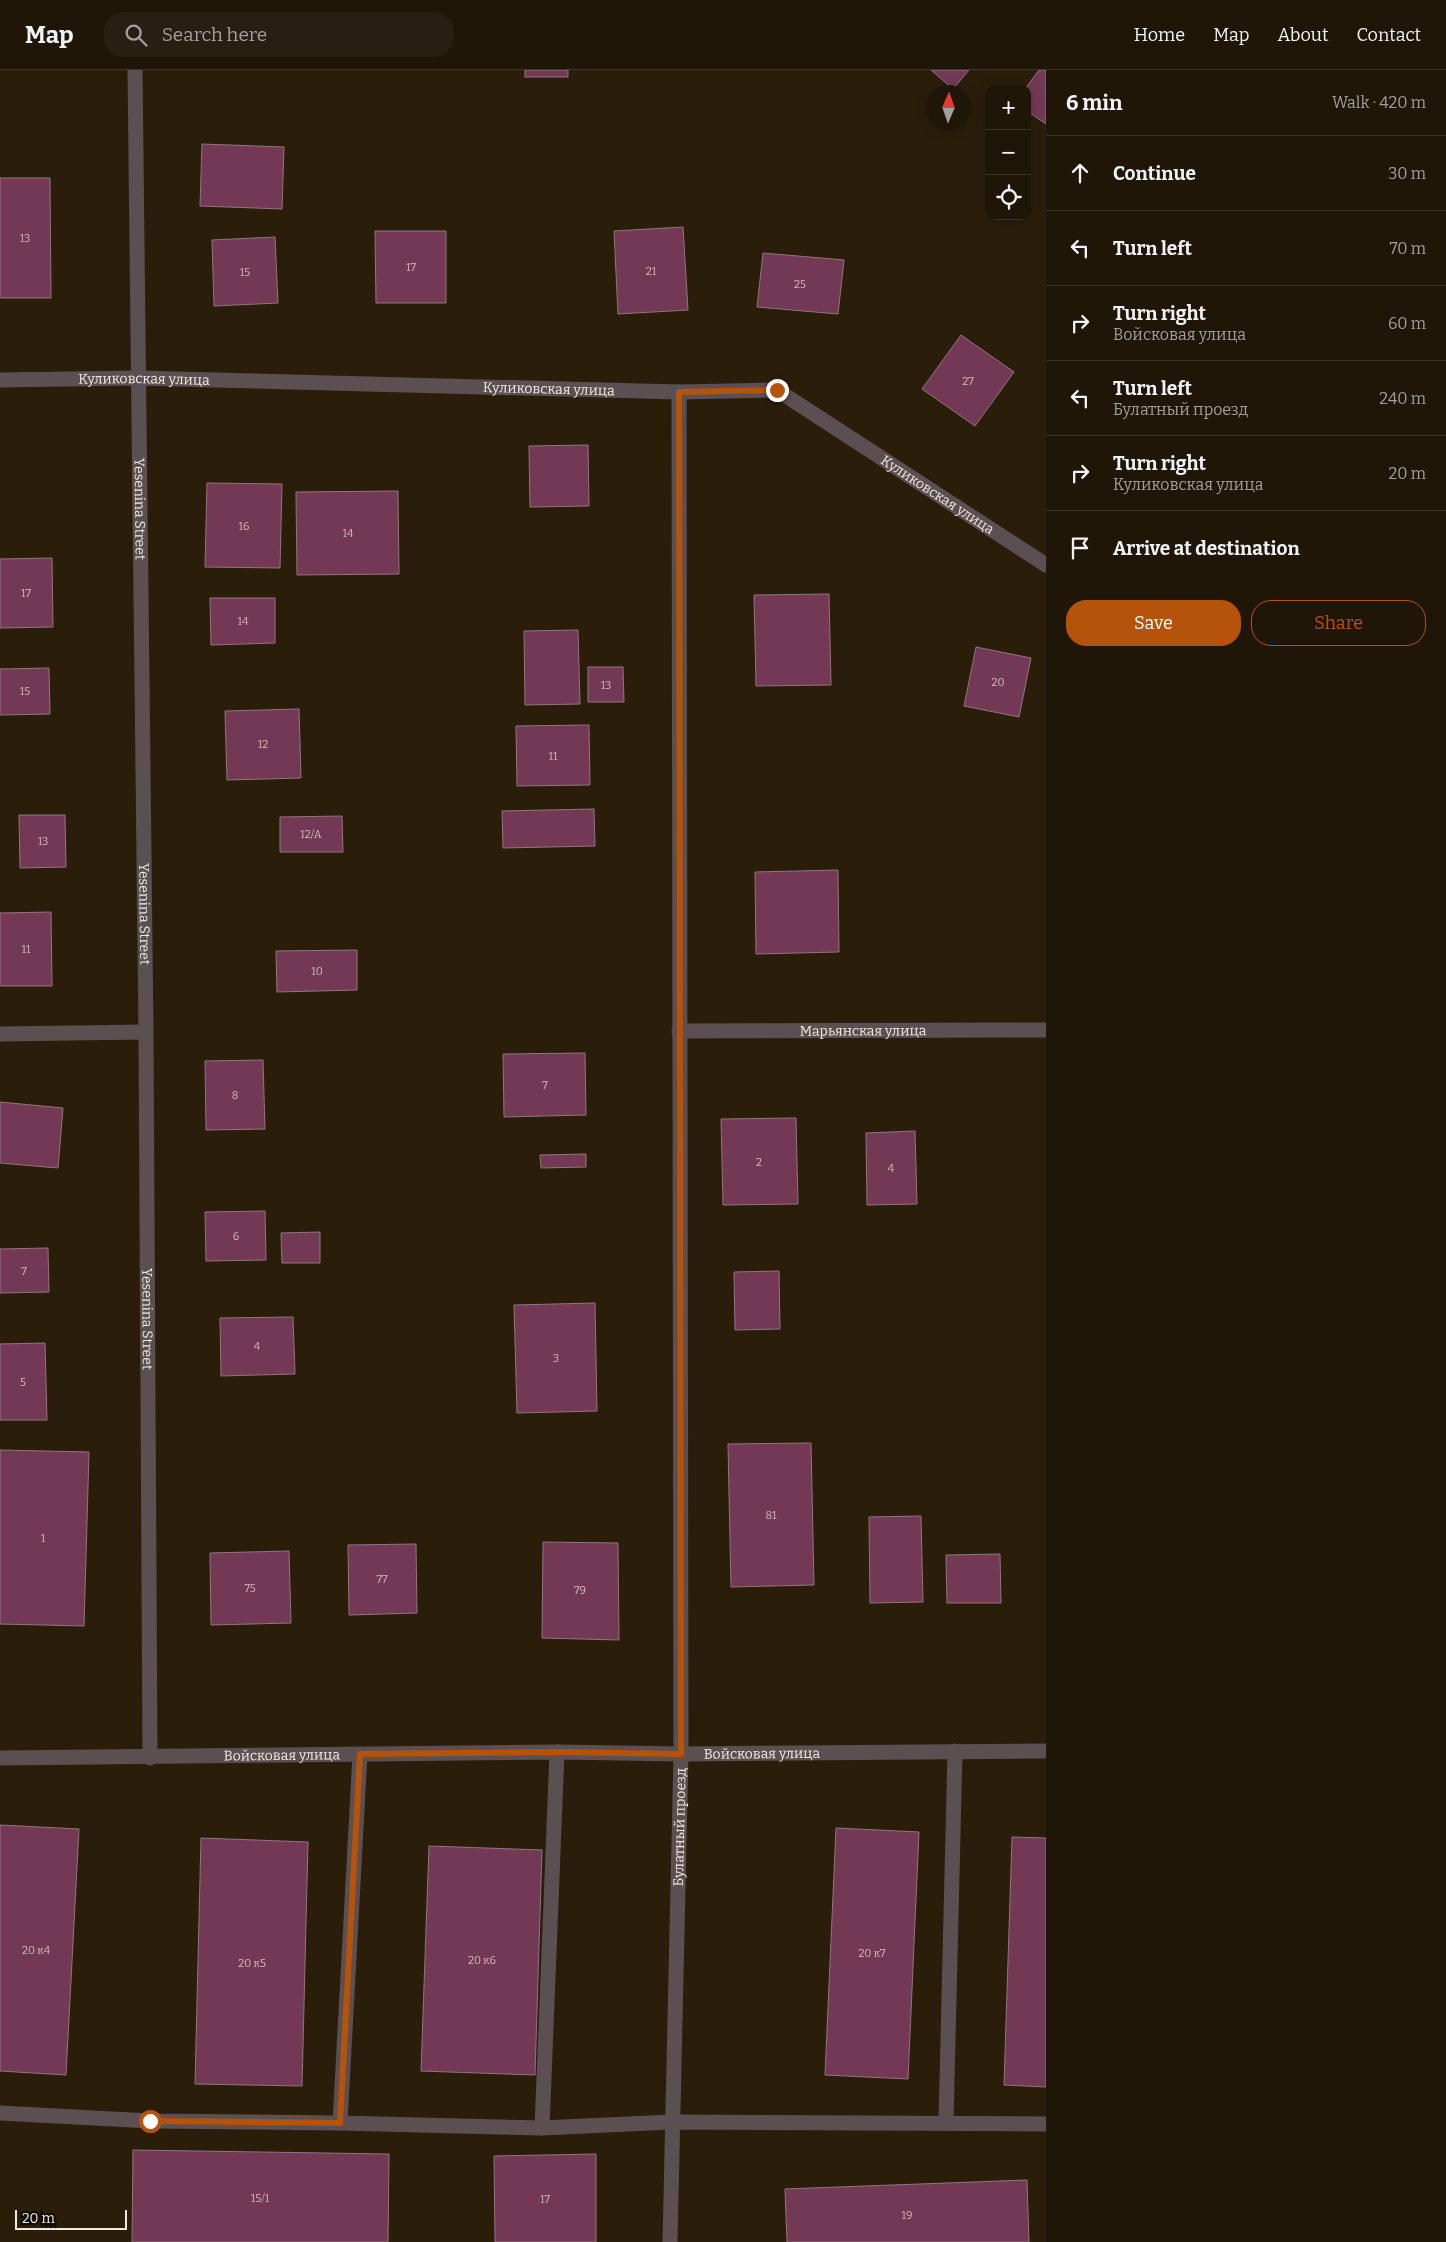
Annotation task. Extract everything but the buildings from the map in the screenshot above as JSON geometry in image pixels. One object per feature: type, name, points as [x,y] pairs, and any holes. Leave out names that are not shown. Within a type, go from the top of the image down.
[{"type":"street","name":"Yesenina Street","points":[[135,70],[137,378],[146,1032],[150,1758]]},
{"type":"street","name":"Куликовская улица","points":[[0,380],[137,378],[679,392],[777,390],[1046,565]]},
{"type":"street","name":"Булатный проезд","points":[[670,2242],[671,2122],[681,1754],[679,392]]},
{"type":"street","name":"Марьянская улица","points":[[679,1031],[1046,1030]]},
{"type":"street","points":[[0,1034],[146,1032]]},
{"type":"street","name":"Войсковая улица","points":[[0,1758],[150,1758],[557,1752],[681,1754],[1046,1750]]},
{"type":"street","points":[[946,2122],[955,1751]]},
{"type":"street","points":[[542,2128],[557,1752]]},
{"type":"street","points":[[340,2123],[360,1754]]},
{"type":"street","points":[[0,2113],[150,2121],[542,2128],[671,2122],[1046,2124]]},
{"type":"route","points":[[150,2121],[340,2123],[360,1754],[557,1752],[681,1754],[679,392],[777,390]]}]
